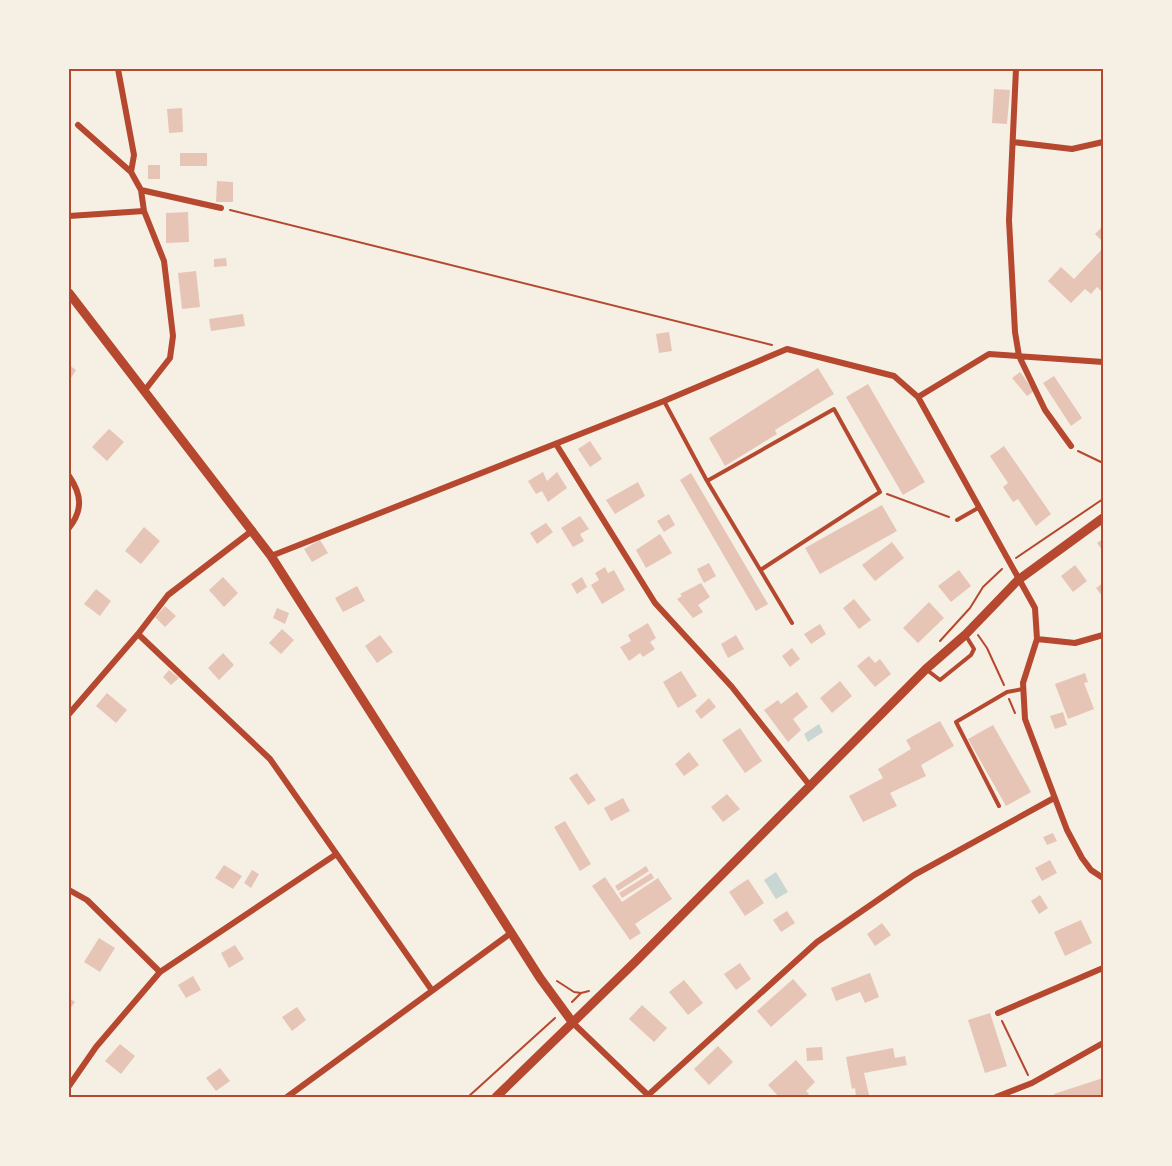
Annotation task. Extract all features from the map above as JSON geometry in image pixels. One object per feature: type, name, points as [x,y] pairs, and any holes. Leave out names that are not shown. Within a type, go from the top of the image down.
[{"type":"street","points":[[118,69],[134,155],[131,172]]},
{"type":"street","points":[[1016,69],[1009,268],[1019,356],[1045,410],[1071,446]]},
{"type":"street","points":[[78,125],[117,163],[131,172],[141,189],[144,211],[164,261],[173,336],[170,358],[145,390]]},
{"type":"street","points":[[1013,142],[1072,149],[1103,142]]},
{"type":"street","points":[[141,189],[221,208]]},
{"type":"street","points":[[69,216],[144,211]]},
{"type":"street","points":[[69,293],[271,556],[511,933],[573,1023],[647,1096],[817,942],[914,875],[1054,798]]},
{"type":"street","points":[[271,556],[664,401],[787,349],[894,376],[918,397],[1035,608],[1037,639],[1025,671],[1023,689],[1025,719],[1054,798],[1082,858],[1091,870],[1103,878]]},
{"type":"street","points":[[918,397],[989,354],[1103,362]]},
{"type":"street","points":[[556,444],[655,603],[732,687],[811,787]]},
{"type":"street","points":[[69,476],[79,490],[80,515],[69,528]]},
{"type":"street","points":[[496,1097],[1018,580],[1103,518]]},
{"type":"street","points":[[69,714],[138,634],[168,595],[253,530]]},
{"type":"street","points":[[138,634],[270,759],[335,855],[431,989]]},
{"type":"street","points":[[1037,639],[1075,643],[1103,635]]},
{"type":"street","points":[[69,1086],[96,1047],[160,972],[335,855]]},
{"type":"street","points":[[69,890],[87,900],[160,972]]},
{"type":"street","points":[[287,1097],[431,989],[511,933]]},
{"type":"street","points":[[998,1013],[1103,968]]},
{"type":"street","points":[[996,1097],[1032,1083],[1103,1043]]},
{"type":"lane","points":[[664,401],[707,481],[762,569],[792,623]]},
{"type":"lane","points":[[707,481],[834,409],[880,492],[762,569]]},
{"type":"lane","points":[[957,520],[978,508]]},
{"type":"lane","points":[[926,669],[940,680],[971,655],[974,649],[965,635]]},
{"type":"lane","points":[[999,806],[956,722],[1007,692],[1023,689]]},
{"type":"path","points":[[221,208],[787,349]]},
{"type":"path","points":[[1071,446],[1103,464]]},
{"type":"path","points":[[880,492],[957,520]]},
{"type":"path","points":[[1015,713],[987,648],[972,627],[961,618],[983,587],[1010,563],[1103,500]]},
{"type":"path","points":[[998,1013],[1032,1083]]},
{"type":"shaded area","points":[[819,724],[823,732],[808,742],[804,734]]},
{"type":"shaded area","points":[[776,872],[788,892],[776,899],[764,880]]},
{"type":"building","points":[[994,89],[1010,90],[1007,124],[992,123]]},
{"type":"building","points":[[182,108],[183,132],[169,133],[167,109]]},
{"type":"building","points":[[180,153],[207,153],[207,166],[180,166]]},
{"type":"building","points":[[148,165],[160,165],[160,179],[148,179]]},
{"type":"building","points":[[217,181],[233,182],[233,202],[216,202]]},
{"type":"building","points":[[188,212],[189,242],[166,243],[166,213]]},
{"type":"building","points":[[1103,226],[1103,242],[1095,234]]},
{"type":"building","points":[[1103,248],[1103,293],[1097,287],[1091,294],[1085,289],[1071,303],[1048,281],[1061,267],[1074,279]]},
{"type":"building","points":[[226,258],[227,266],[214,267],[214,259]]},
{"type":"building","points":[[196,271],[200,307],[182,309],[178,273]]},
{"type":"building","points":[[243,314],[245,326],[211,331],[209,319]]},
{"type":"building","points":[[669,332],[672,351],[659,353],[656,334]]},
{"type":"building","points":[[69,365],[76,370],[69,381]]},
{"type":"building","points":[[818,368],[834,394],[775,430],[777,434],[725,466],[709,438]]},
{"type":"building","points":[[1020,372],[1034,391],[1027,396],[1012,378]]},
{"type":"building","points":[[1054,376],[1082,418],[1071,426],[1043,383]]},
{"type":"building","points":[[868,384],[925,482],[903,495],[846,397]]},
{"type":"building","points":[[109,429],[124,442],[107,461],[92,447]]},
{"type":"building","points":[[590,441],[602,459],[590,467],[578,449]]},
{"type":"building","points":[[1004,446],[1051,514],[1036,526],[1018,499],[1013,502],[1003,487],[1008,483],[990,456]]},
{"type":"building","points":[[543,472],[547,481],[557,472],[567,488],[548,502],[542,491],[536,494],[528,481]]},
{"type":"building","points":[[691,473],[768,604],[756,611],[680,480]]},
{"type":"building","points":[[638,482],[645,496],[615,514],[606,500]]},
{"type":"building","points":[[882,505],[897,531],[820,574],[805,548]]},
{"type":"building","points":[[669,514],[675,525],[664,532],[657,521]]},
{"type":"building","points":[[580,516],[589,529],[580,534],[584,541],[573,547],[561,528]]},
{"type":"building","points":[[546,523],[553,532],[537,544],[530,533]]},
{"type":"building","points":[[144,527],[160,541],[141,564],[125,551]]},
{"type":"building","points":[[660,534],[672,553],[646,568],[636,550]]},
{"type":"building","points":[[1103,539],[1103,551],[1097,543]]},
{"type":"building","points":[[320,540],[328,553],[312,562],[304,549]]},
{"type":"building","points":[[892,542],[904,558],[875,581],[862,565]]},
{"type":"building","points":[[709,563],[716,576],[704,583],[697,569]]},
{"type":"building","points":[[1075,565],[1087,581],[1073,592],[1061,576]]},
{"type":"building","points":[[605,567],[608,573],[614,570],[625,590],[602,604],[591,585],[599,580],[595,573]]},
{"type":"building","points":[[959,570],[971,586],[951,602],[938,586]]},
{"type":"building","points":[[223,577],[238,593],[224,607],[209,590]]},
{"type":"building","points":[[582,577],[587,587],[577,594],[571,584]]},
{"type":"building","points":[[701,583],[710,597],[698,605],[703,612],[693,618],[677,599],[682,596],[680,594]]},
{"type":"building","points":[[1103,583],[1103,597],[1096,588]]},
{"type":"building","points":[[357,586],[365,601],[343,612],[335,598]]},
{"type":"building","points":[[96,589],[111,601],[100,616],[84,604]]},
{"type":"building","points":[[854,599],[871,620],[859,629],[843,608]]},
{"type":"building","points":[[929,602],[944,618],[918,643],[903,628]]},
{"type":"building","points":[[165,606],[176,616],[165,627],[155,617]]},
{"type":"building","points":[[277,608],[289,613],[285,624],[273,618]]},
{"type":"building","points":[[648,623],[656,638],[650,642],[655,649],[643,657],[640,653],[629,661],[620,647],[631,641],[628,635]]},
{"type":"building","points":[[820,624],[826,634],[811,644],[804,634]]},
{"type":"building","points":[[282,629],[294,640],[281,654],[269,643]]},
{"type":"building","points":[[380,635],[393,652],[377,663],[365,646]]},
{"type":"building","points":[[736,635],[744,649],[728,658],[721,644]]},
{"type":"building","points":[[792,648],[800,659],[790,667],[782,656]]},
{"type":"building","points":[[223,653],[234,665],[219,680],[208,668]]},
{"type":"building","points":[[869,656],[875,663],[880,659],[891,674],[875,687],[857,666]]},
{"type":"building","points":[[169,670],[179,678],[171,685],[163,677]]},
{"type":"building","points":[[681,671],[697,696],[678,708],[663,682]]},
{"type":"building","points":[[1085,673],[1088,682],[1084,683],[1094,709],[1068,719],[1055,684]]},
{"type":"building","points":[[840,681],[852,696],[832,713],[820,698]]},
{"type":"building","points":[[797,692],[808,707],[793,719],[801,730],[788,742],[764,710],[778,700],[781,704]]},
{"type":"building","points":[[107,693],[127,710],[116,723],[96,706]]},
{"type":"building","points":[[709,698],[716,707],[701,719],[695,711]]},
{"type":"building","points":[[1063,712],[1067,725],[1055,729],[1050,716]]},
{"type":"building","points":[[940,721],[954,746],[921,765],[926,776],[890,793],[897,806],[863,822],[849,796],[883,778],[878,769],[911,749],[906,740]]},
{"type":"building","points":[[993,725],[1031,792],[1006,806],[968,739]]},
{"type":"building","points":[[740,728],[762,761],[745,773],[722,740]]},
{"type":"building","points":[[689,752],[699,765],[684,776],[675,764]]},
{"type":"building","points":[[577,773],[596,800],[588,805],[569,778]]},
{"type":"building","points":[[727,794],[740,809],[723,822],[711,807]]},
{"type":"building","points":[[623,798],[630,811],[611,821],[604,808]]},
{"type":"building","points":[[565,821],[591,864],[580,871],[554,827]]},
{"type":"building","points":[[1053,833],[1057,841],[1047,845],[1043,837]]},
{"type":"building","points":[[1050,860],[1057,873],[1042,881],[1035,868]]},
{"type":"building","points":[[224,865],[242,876],[233,889],[215,878]]},
{"type":"building","points":[[646,866],[649,871],[618,891],[615,886]]},
{"type":"building","points":[[252,870],[259,874],[251,888],[244,883]]},
{"type":"building","points":[[651,873],[654,878],[622,898],[619,893]]},
{"type":"building","points":[[605,877],[622,902],[658,878],[672,899],[635,924],[641,933],[630,940],[592,886]]},
{"type":"building","points":[[748,879],[764,903],[745,916],[729,892]]},
{"type":"building","points":[[1040,895],[1048,908],[1039,914],[1031,901]]},
{"type":"building","points":[[787,911],[795,923],[781,932],[773,920]]},
{"type":"building","points":[[1081,920],[1092,943],[1065,956],[1054,932]]},
{"type":"building","points":[[882,923],[891,935],[875,946],[867,934]]},
{"type":"building","points":[[99,938],[115,948],[100,972],[84,962]]},
{"type":"building","points":[[235,945],[244,959],[229,968],[221,953]]},
{"type":"building","points":[[740,963],[751,979],[736,990],[724,974]]},
{"type":"building","points":[[870,973],[879,997],[865,1003],[860,992],[836,1001],[831,988]]},
{"type":"building","points":[[193,976],[201,990],[186,998],[178,985]]},
{"type":"building","points":[[793,979],[807,995],[771,1027],[757,1011]]},
{"type":"building","points":[[684,980],[703,1003],[688,1015],[669,992]]},
{"type":"building","points":[[69,998],[75,1002],[69,1010]]},
{"type":"building","points":[[642,1005],[667,1028],[654,1042],[629,1019]]},
{"type":"building","points":[[297,1007],[306,1020],[292,1031],[282,1017]]},
{"type":"building","points":[[990,1013],[1007,1066],[985,1073],[968,1020]]},
{"type":"building","points":[[120,1044],[135,1056],[121,1074],[105,1061]]},
{"type":"building","points":[[718,1046],[733,1062],[709,1085],[694,1069]]},
{"type":"building","points":[[822,1047],[823,1060],[807,1061],[806,1048]]},
{"type":"building","points":[[893,1048],[895,1058],[905,1056],[907,1065],[864,1073],[869,1095],[856,1097],[855,1088],[852,1089],[846,1057]]},
{"type":"building","points":[[796,1060],[815,1082],[806,1091],[809,1094],[805,1097],[779,1097],[768,1085]]},
{"type":"building","points":[[220,1068],[230,1081],[216,1091],[206,1078]]},
{"type":"building","points":[[1103,1078],[1103,1097],[1055,1097],[1054,1094]]}]
